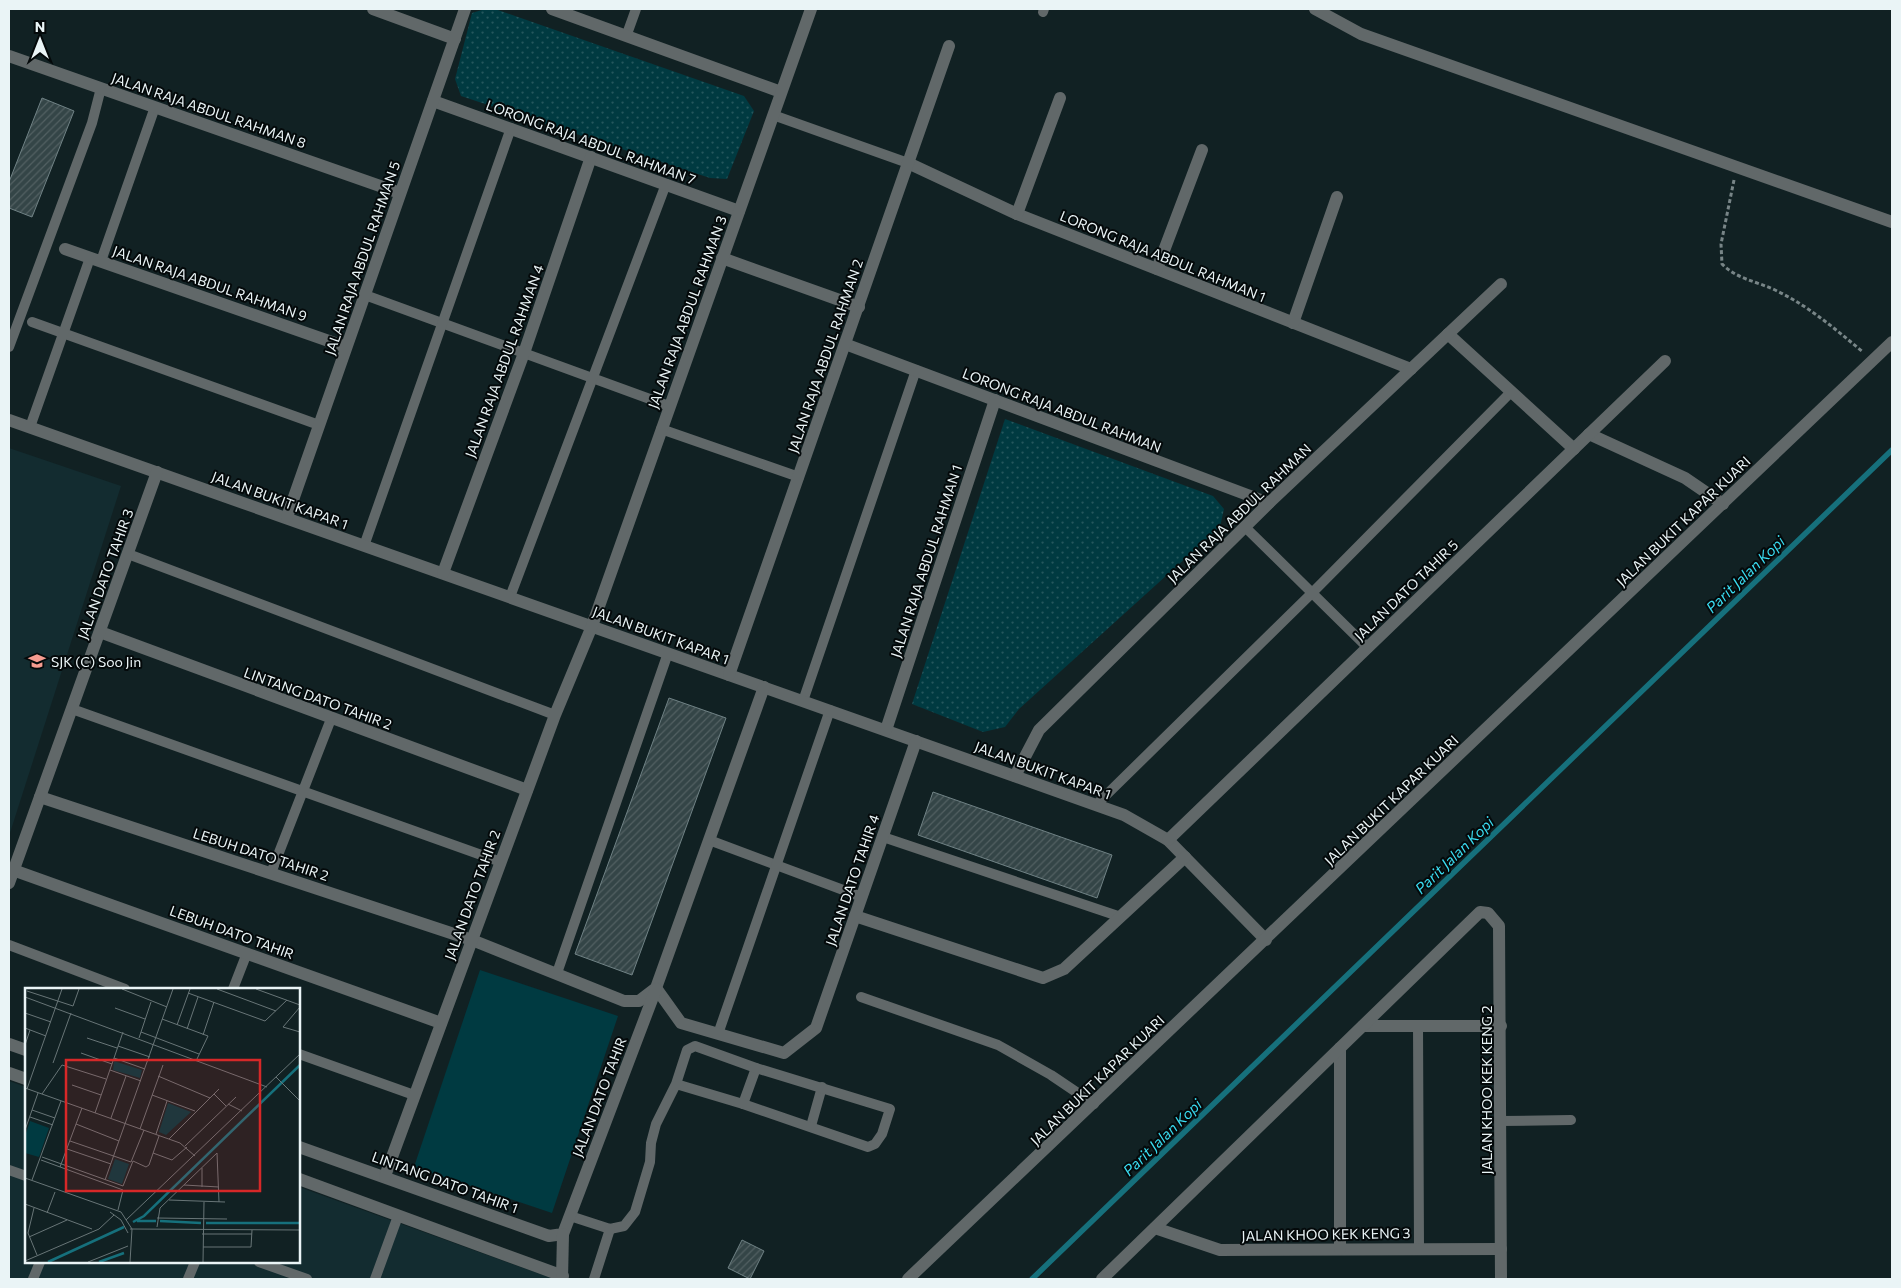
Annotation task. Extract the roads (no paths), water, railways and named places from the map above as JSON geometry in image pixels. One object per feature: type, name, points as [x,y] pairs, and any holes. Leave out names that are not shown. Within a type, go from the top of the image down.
[{"type":"street","points":[[373,9],[454,39]]},
{"type":"street","name":"JALAN RAJA ABDUL RAHMAN 5","points":[[287,518],[465,9]]},
{"type":"street","points":[[552,9],[627,34],[781,92]]},
{"type":"street","name":"JALAN RAJA ABDUL RAHMAN 3","points":[[592,626],[811,9]]},
{"type":"street","points":[[1314,9],[1361,34],[1892,222]]},
{"type":"street","name":"JALAN RAJA ABDUL RAHMAN 2","points":[[729,675],[949,46]]},
{"type":"street","name":"JALAN RAJA ABDUL RAHMAN 8","points":[[9,56],[400,193]]},
{"type":"street","points":[[1017,214],[1060,98]]},
{"type":"street","name":"LORONG RAJA ABDUL RAHMAN 7","points":[[433,101],[739,211]]},
{"type":"street","points":[[1157,269],[1202,150]]},
{"type":"street","name":"JALAN RAJA ABDUL RAHMAN 4","points":[[443,573],[524,353],[591,157]]},
{"type":"street","name":"LORONG RAJA ABDUL RAHMAN 1","points":[[908,163],[1017,214],[1411,369]]},
{"type":"street","points":[[1292,323],[1337,197]]},
{"type":"street","name":"JALAN RAJA ABDUL RAHMAN 9","points":[[65,249],[346,347]]},
{"type":"street","points":[[722,258],[859,307]]},
{"type":"street","name":"JALAN RAJA ABDUL RAHMAN","points":[[1015,776],[1038,730],[1269,504],[1501,284]]},
{"type":"street","points":[[1448,334],[1574,449]]},
{"type":"street","name":"JALAN BUKIT KAPAR KUARI","points":[[908,1279],[1094,1104],[1892,342]]},
{"type":"street","name":"LORONG RAJA ABDUL RAHMAN","points":[[845,344],[1269,504]]},
{"type":"street","name":"JALAN DATO TAHIR 5","points":[[1168,840],[1665,361]]},
{"type":"street","name":"JALAN RAJA ABDUL RAHMAN 1","points":[[886,730],[995,400]]},
{"type":"street","name":"JALAN BUKIT KAPAR 1","points":[[9,420],[1124,815],[1168,840],[1266,940]]},
{"type":"street","points":[[1589,434],[1685,478],[1723,504]]},
{"type":"street","name":"JALAN DATO TAHIR 3","points":[[9,883],[157,472]]},
{"type":"street","name":"JALAN DATO TAHIR 2","points":[[384,1176],[555,715],[592,626]]},
{"type":"street","name":"LINTANG DATO TAHIR 2","points":[[100,632],[527,790]]},
{"type":"street","name":"JALAN DATO TAHIR","points":[[570,1216],[656,988],[764,687]]},
{"type":"street","name":"JALAN DATO TAHIR 4","points":[[718,1034],[784,1053],[816,1028],[916,741]]},
{"type":"street","name":"LEBUH DATO TAHIR 2","points":[[40,797],[472,940],[624,1001],[639,1001],[656,988]]},
{"type":"street","points":[[855,916],[1043,978],[1064,969],[1186,857]]},
{"type":"street","name":"LEBUH DATO TAHIR","points":[[13,870],[441,1023]]},
{"type":"street","name":"JALAN KHOO KEK KENG 2","points":[[1364,1026],[1480,912],[1488,913],[1499,926],[1501,1279]]},
{"type":"street","points":[[656,988],[681,1024],[718,1034]]},
{"type":"street","points":[[1102,1279],[1364,1026],[1501,1026]]},
{"type":"street","points":[[9,1044],[25,1050]]},
{"type":"street","points":[[1340,1048],[1340,1249]]},
{"type":"street","points":[[9,1073],[25,1079]]},
{"type":"street","name":"LINTANG DATO TAHIR 1","points":[[300,1147],[549,1236],[563,1234]]},
{"type":"street","points":[[300,1179],[562,1278],[563,1234],[570,1216]]},
{"type":"street","name":"JALAN KHOO KEK KENG 3","points":[[1155,1228],[1220,1250],[1501,1249]]},
{"type":"lane","points":[[627,34],[636,9]]},
{"type":"lane","points":[[9,347],[92,122],[101,88]]},
{"type":"lane","points":[[30,427],[64,333],[96,260],[155,107]]},
{"type":"lane","points":[[773,115],[908,163]]},
{"type":"lane","points":[[364,546],[511,128]]},
{"type":"lane","points":[[510,597],[666,184]]},
{"type":"lane","points":[[365,295],[669,406]]},
{"type":"lane","points":[[32,322],[319,425]]},
{"type":"lane","points":[[803,701],[916,370]]},
{"type":"lane","points":[[1096,805],[1312,593],[1511,392]]},
{"type":"lane","points":[[661,429],[799,477]]},
{"type":"lane","points":[[1246,528],[1368,648]]},
{"type":"lane","points":[[128,554],[555,715]]},
{"type":"lane","points":[[557,974],[668,653]]},
{"type":"lane","points":[[72,709],[501,862]]},
{"type":"lane","points":[[718,1034],[830,710]]},
{"type":"lane","points":[[271,873],[331,719]]},
{"type":"lane","points":[[883,837],[1120,917]]},
{"type":"lane","points":[[710,840],[862,897]]},
{"type":"lane","points":[[9,945],[122,988]]},
{"type":"lane","points":[[233,988],[247,953]]},
{"type":"lane","points":[[861,997],[998,1045],[1051,1075],[1094,1104]]},
{"type":"lane","points":[[1418,1025],[1419,1248]]},
{"type":"lane","points":[[570,1216],[610,1229],[624,1226],[635,1212],[650,1162],[656,1124],[676,1084],[687,1050],[695,1046],[756,1068],[890,1110],[889,1117],[876,1144],[868,1147],[811,1126],[676,1084]]},
{"type":"lane","points":[[300,1054],[414,1096]]},
{"type":"lane","points":[[743,1104],[756,1068]]},
{"type":"lane","points":[[811,1126],[822,1088]]},
{"type":"lane","points":[[1501,1121],[1571,1120]]},
{"type":"lane","points":[[9,1170],[25,1176]]},
{"type":"lane","points":[[376,1279],[398,1216]]},
{"type":"lane","points":[[594,1279],[610,1229]]},
{"type":"lane","points":[[34,1279],[40,1263]]},
{"type":"lane","points":[[188,1279],[194,1263]]},
{"type":"lane","points":[[262,1263],[307,1279]]},
{"type":"waterway","name":"Parit Jalan Kopi","points":[[1032,1279],[1892,450]]},
{"type":"place","name":"SJK (C) Soo Jin","points":[[37,661]]}]
